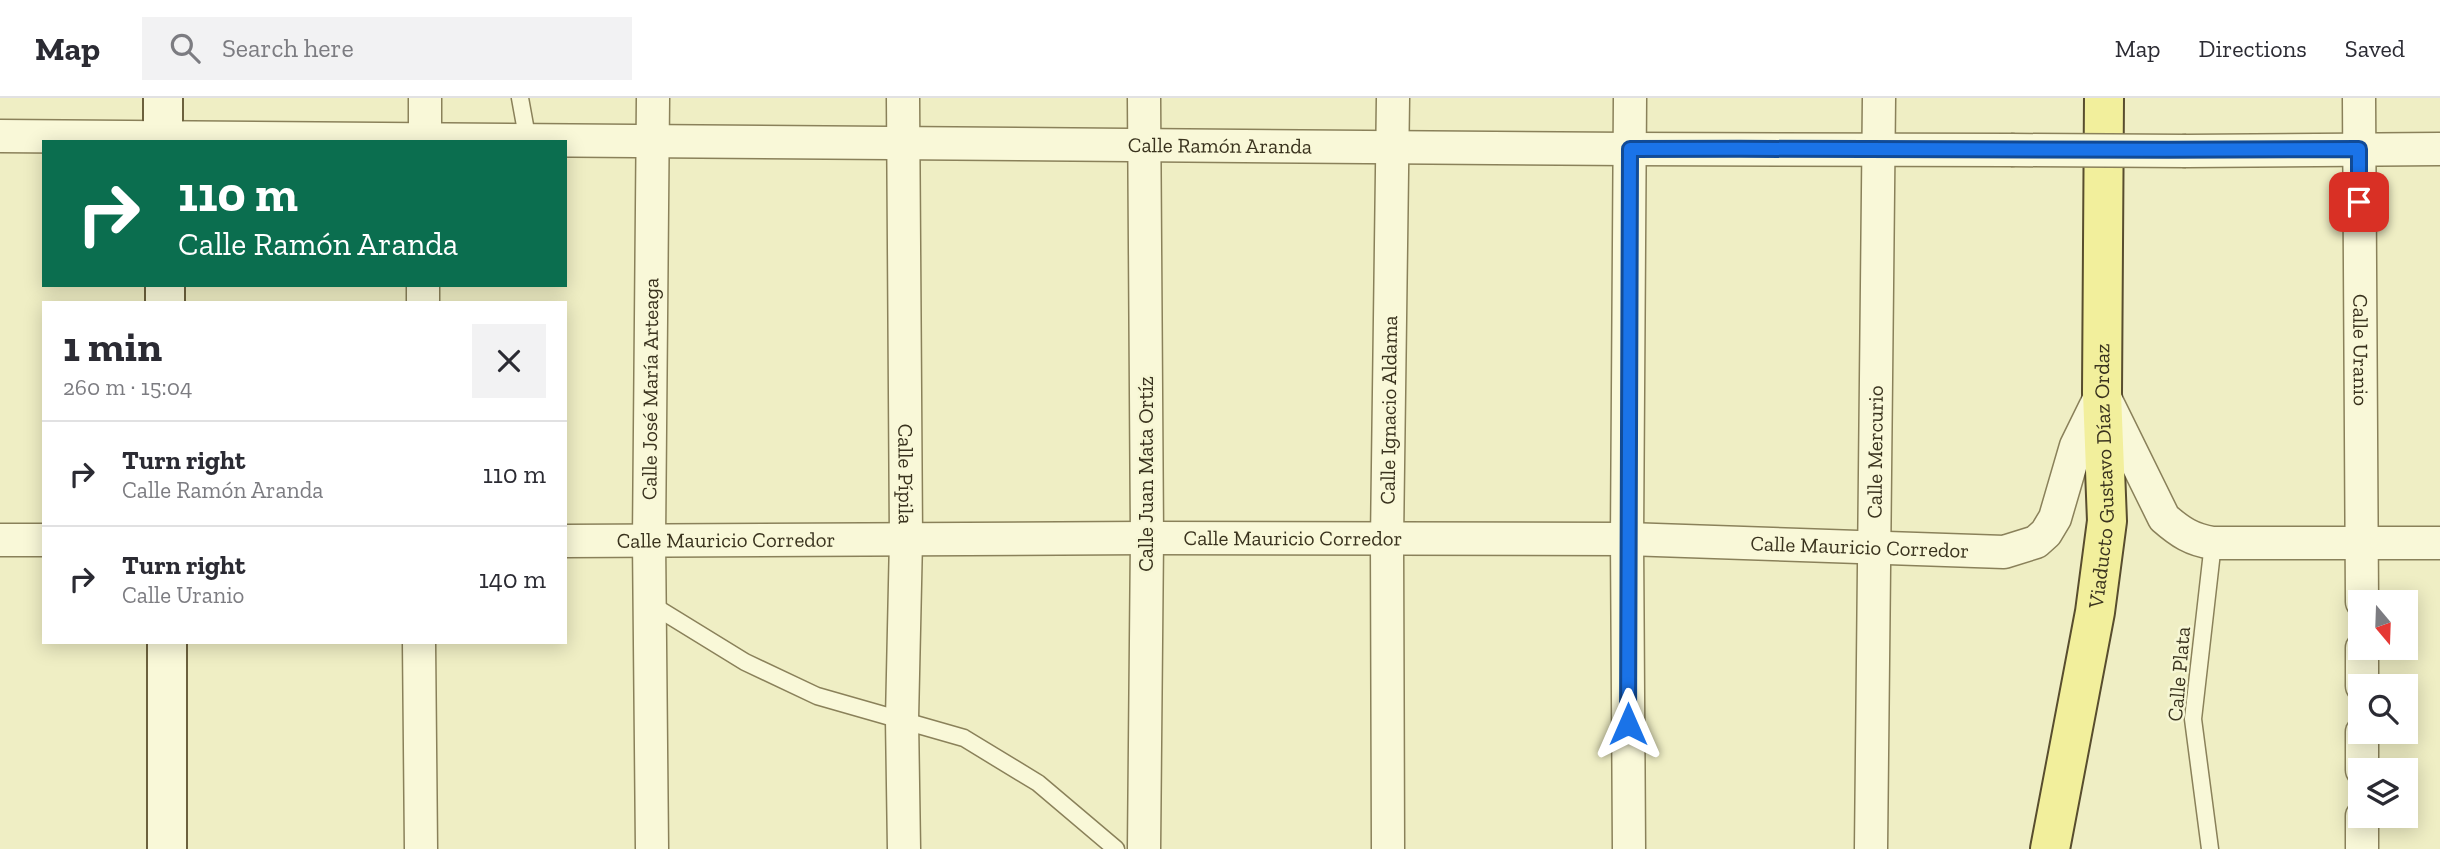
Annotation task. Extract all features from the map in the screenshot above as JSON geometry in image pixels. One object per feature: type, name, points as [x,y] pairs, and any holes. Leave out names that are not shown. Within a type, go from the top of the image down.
[{"type":"main road","name":"Viaducto Gustavo Díaz Ordaz","points":[[2050,849],[2095,612],[2107,521],[2102,393],[2104,98]]},
{"type":"street","points":[[163,98],[163,139]]},
{"type":"street","points":[[425,98],[426,140]]},
{"type":"street","name":"Calle José María Arteaga","points":[[652,849],[649,540],[653,98]]},
{"type":"street","name":"Calle Pípila","points":[[903,98],[906,539],[902,719],[904,849]]},
{"type":"street","name":"Calle Juan Mata Ortíz","points":[[1144,98],[1147,538],[1144,849]]},
{"type":"street","name":"Calle Ignacio Aldama","points":[[1388,849],[1387,540],[1393,98]]},
{"type":"street","points":[[1629,849],[1627,539],[1630,98]]},
{"type":"street","name":"Calle Mercurio","points":[[1871,849],[1879,98]]},
{"type":"street","name":"Calle Uranio","points":[[2359,98],[2362,590]]},
{"type":"street","name":"Calle Ramón Aranda","points":[[0,136],[528,140]]},
{"type":"street","name":"Calle Ramón Aranda","points":[[567,140],[1630,149],[2440,149]]},
{"type":"street","points":[[2102,393],[2164,518],[2196,540],[2213,543],[2440,542]]},
{"type":"street","name":"Calle Mauricio Corredor","points":[[567,541],[1627,539],[2004,552],[2036,541],[2046,533],[2055,518],[2076,446],[2102,393]]},
{"type":"street","points":[[0,540],[42,540]]},
{"type":"street","points":[[167,644],[167,849]]},
{"type":"street","points":[[419,644],[421,849]]},
{"type":"street","points":[[2362,828],[2362,849]]},
{"type":"lane","points":[[520,98],[528,140]]},
{"type":"lane","name":"Calle Plata","points":[[2210,849],[2193,719],[2213,543]]},
{"type":"lane","points":[[649,603],[745,662],[817,696],[964,738],[1038,783],[1116,849]]},
{"type":"route","points":[[1628,724],[1630,149],[2359,149],[2359,202]]}]
